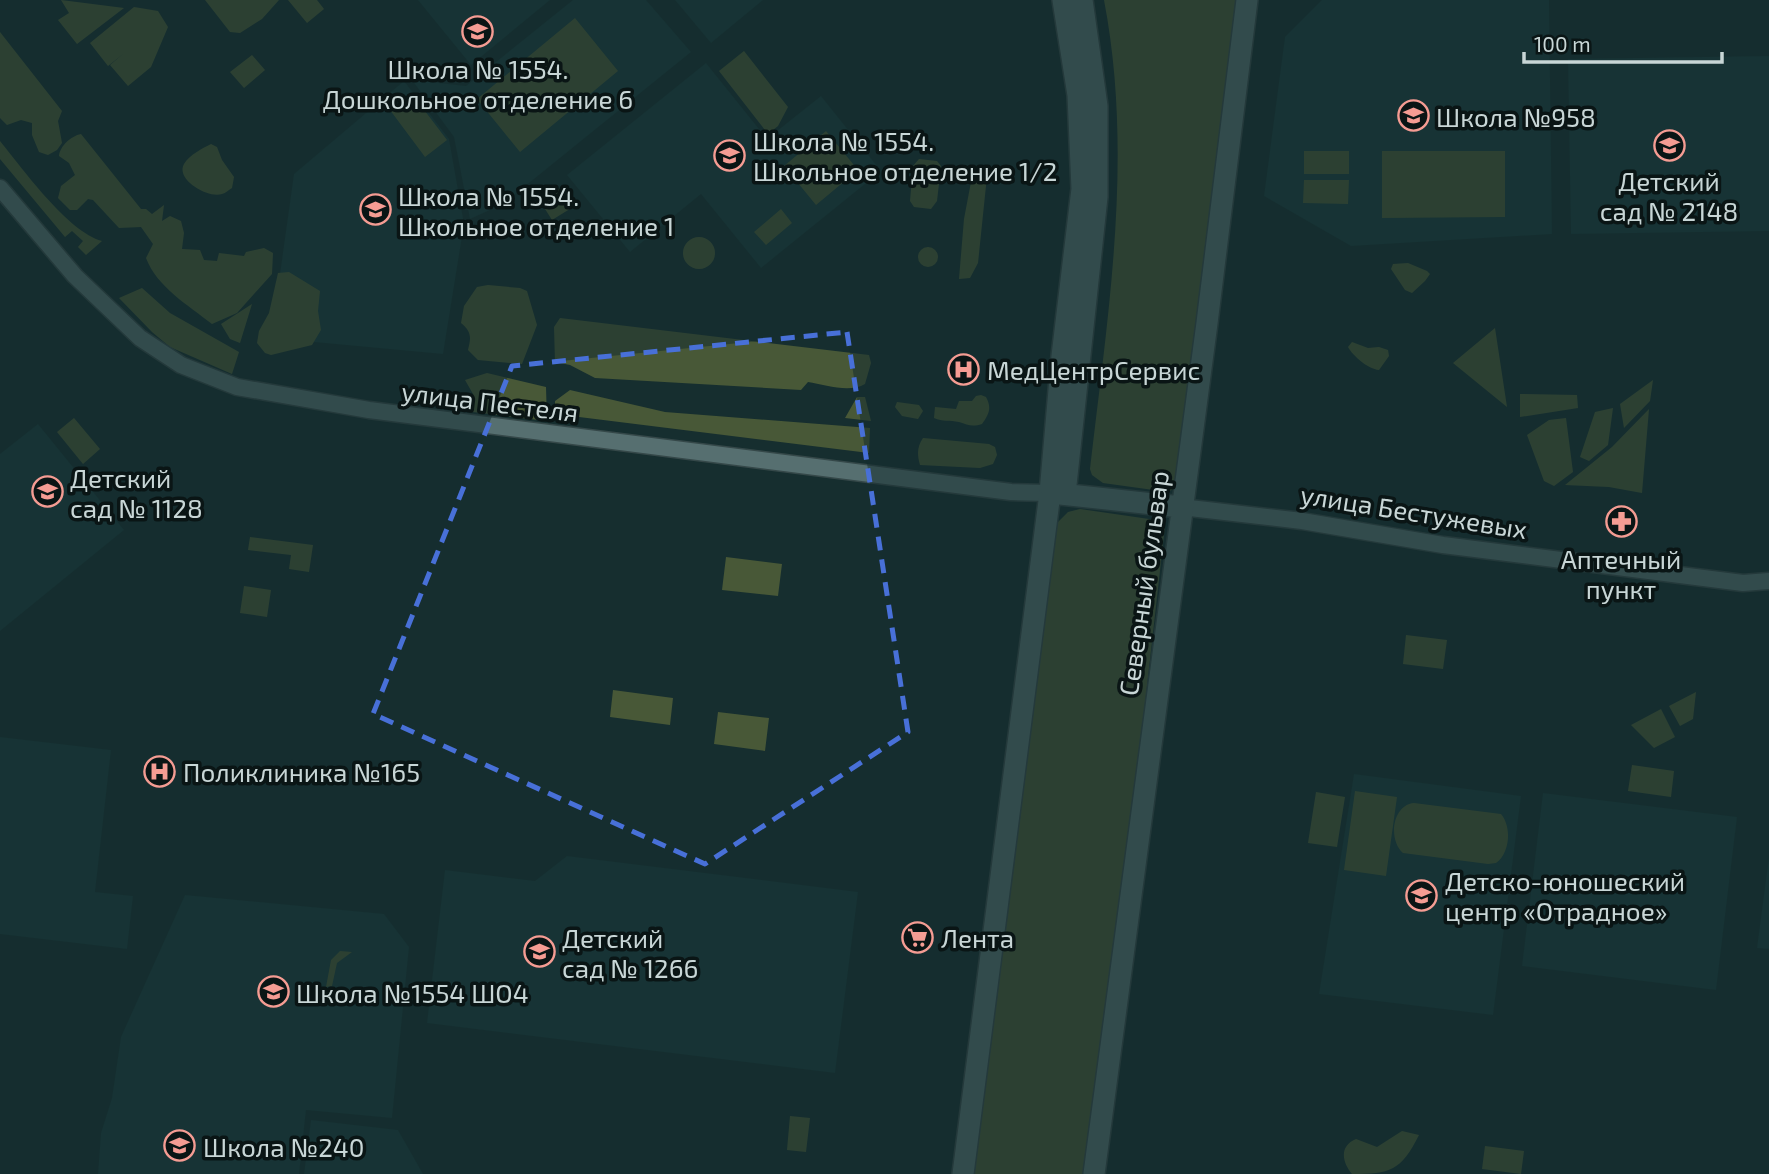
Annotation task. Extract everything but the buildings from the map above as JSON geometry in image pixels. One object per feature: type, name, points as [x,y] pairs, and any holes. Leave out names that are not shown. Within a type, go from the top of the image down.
[{"type":"main road","points":[[1058,494],[1062,356],[1082,188],[1078,95],[1063,0]]},
{"type":"main road","points":[[962,1174],[1097,197],[1097,106],[1082,0]]},
{"type":"main road","name":"Северный бульвар","points":[[1094,1174],[1209,309],[1247,0]]},
{"type":"main road","name":"улица Бестужевых","points":[[1058,494],[1181,507]]},
{"type":"street","name":"улица Пестеля","points":[[0,188],[75,276],[140,338],[181,365],[237,387],[309,401],[424,417],[1012,492],[1058,494]]},
{"type":"street","name":"улица Бестужевых","points":[[1181,507],[1302,521],[1443,545],[1561,561],[1743,583],[1769,581]]},
{"type":"highlighted area","points":[[847,332],[908,732],[705,864],[373,714],[512,366]]},
{"type":"shaded area","name":"Школа № 1554. Дошкольное отделение 6","points":[[418,0],[550,0],[471,65]]},
{"type":"shaded area","name":"Школа № 1554. Школьное отделение 1","points":[[573,0],[646,0],[691,52],[503,204],[470,219],[454,137],[412,80],[466,86]]},
{"type":"shaded area","points":[[675,0],[763,0],[711,43]]},
{"type":"shaded area","name":"Школа №958","points":[[1322,0],[1549,0],[1552,234],[1351,246],[1264,196],[1285,37]]},
{"type":"shaded area","name":"Детский сад № 2148","points":[[1769,56],[1769,231],[1571,234],[1568,59]]},
{"type":"shaded area","name":"Школа № 1554. Школьное отделение 1/2","points":[[706,63],[767,139],[821,96],[881,171],[761,268],[701,194],[630,252],[567,175]]},
{"type":"shaded area","name":"Школа № 1554. Школьное отделение 1","points":[[404,81],[449,139],[464,224],[443,354],[271,338],[294,174]]},
{"type":"shaded area","name":"Детский сад № 1128","points":[[38,424],[124,530],[0,631],[0,454]]},
{"type":"shaded area","points":[[0,737],[111,750],[95,892],[133,896],[127,949],[0,934]]},
{"type":"shaded area","name":"Детско-юношеский центр «Отрадное»","points":[[1354,774],[1521,796],[1493,1015],[1319,994]]},
{"type":"shaded area","points":[[1543,793],[1737,817],[1716,990],[1522,966]]},
{"type":"shaded area","points":[[567,856],[858,892],[835,1073],[427,1023],[445,870],[535,881]]},
{"type":"shaded area","points":[[1769,857],[1769,949],[1757,948]]},
{"type":"shaded area","name":"Школа №1554 ШО4","points":[[185,895],[384,914],[409,947],[392,1118],[306,1110],[299,1174],[98,1174],[101,1133],[112,1098],[121,1037]]},
{"type":"shaded area","points":[[311,1120],[398,1130],[423,1174],[304,1174]]},
{"type":"green space","points":[[61,0],[124,8],[77,44],[58,20],[69,13]]},
{"type":"green space","points":[[205,0],[279,0],[262,19],[240,33],[230,32]]},
{"type":"green space","points":[[288,0],[317,0],[324,9],[307,23]]},
{"type":"green space","points":[[1104,0],[1240,0],[1175,488],[1168,492],[1103,483],[1092,475],[1090,469],[1110,293],[1118,176],[1113,59]]},
{"type":"green space","points":[[134,7],[158,11],[168,27],[151,67],[128,86],[110,65],[123,54],[108,66],[90,43]]},
{"type":"green space","points":[[575,18],[618,71],[520,152],[477,99]]},
{"type":"green space","points":[[0,32],[62,111],[58,121],[62,143],[48,155],[39,152],[32,135],[32,123],[21,120],[7,125],[0,118]]},
{"type":"green space","points":[[744,51],[788,107],[778,126],[768,134],[719,71]]},
{"type":"green space","points":[[252,55],[265,70],[244,88],[230,72]]},
{"type":"green space","points":[[412,94],[447,140],[425,157],[390,110]]},
{"type":"green space","points":[[826,131],[858,170],[816,205],[784,166]]},
{"type":"green space","points":[[81,134],[141,209],[152,214],[164,205],[162,221],[170,216],[181,221],[184,233],[182,249],[200,250],[204,260],[217,261],[219,253],[244,256],[246,252],[264,248],[273,253],[272,274],[237,313],[212,324],[174,295],[158,278],[146,258],[153,244],[141,227],[119,228],[93,200],[88,199],[77,210],[70,210],[58,198],[61,186],[75,175],[69,163],[59,156],[61,149],[73,137]]},
{"type":"green space","points":[[0,141],[61,213],[89,235],[102,241],[86,255],[78,247],[83,241],[72,231],[65,237],[0,159]]},
{"type":"green space","points":[[211,144],[217,147],[234,177],[232,188],[216,195],[195,187],[184,176],[183,170],[189,158]]},
{"type":"green space","points":[[1304,151],[1349,151],[1349,174],[1304,174]]},
{"type":"green space","points":[[1382,151],[1505,151],[1505,217],[1382,218]]},
{"type":"green space","points":[[919,159],[937,161],[941,166],[937,201],[931,209],[914,207],[910,201],[913,166]]},
{"type":"green space","points":[[987,176],[978,263],[970,278],[959,279],[964,219],[971,182],[977,177]]},
{"type":"green space","points":[[1304,180],[1349,180],[1348,204],[1303,203]]},
{"type":"green space","points":[[560,188],[573,207],[552,220],[540,201]]},
{"type":"green space","points":[[781,209],[792,223],[766,245],[754,232]]},
{"type":"green space","points":[[699,237],[710,242],[715,253],[710,264],[699,269],[688,264],[683,253],[688,242]]},
{"type":"green space","points":[[928,247],[935,250],[938,257],[935,264],[928,267],[921,264],[918,257],[921,250]]},
{"type":"green space","points":[[1408,263],[1430,274],[1412,293],[1405,290],[1391,269],[1393,264]]},
{"type":"green space","points":[[289,272],[320,291],[318,311],[321,330],[312,345],[271,355],[265,353],[257,343],[259,331],[269,313],[278,273]]},
{"type":"green space","points":[[488,285],[527,291],[537,325],[522,364],[478,360],[468,350],[470,335],[461,323],[464,306],[477,287]]},
{"type":"green space","points":[[142,288],[170,313],[239,352],[232,374],[170,347],[119,298]]},
{"type":"green space","points":[[252,304],[240,343],[230,339],[221,324]]},
{"type":"green space","points":[[560,318],[869,355],[871,363],[865,384],[852,388],[808,382],[801,390],[595,378],[570,365],[555,362],[554,327]]},
{"type":"green space","points":[[1495,328],[1507,407],[1453,363]]},
{"type":"green space","points":[[1352,342],[1368,348],[1388,350],[1389,356],[1379,370],[1375,369],[1353,354],[1348,347]]},
{"type":"green space","points":[[487,373],[546,387],[547,421],[473,412],[473,394],[465,380]]},
{"type":"green space","points":[[1653,380],[1650,401],[1624,428],[1620,404]]},
{"type":"green space","points":[[570,390],[665,412],[870,428],[869,453],[555,414],[555,401]]},
{"type":"green space","points":[[1520,394],[1577,395],[1578,408],[1520,417]]},
{"type":"green space","points":[[981,395],[986,397],[989,408],[982,424],[970,425],[934,418],[935,407],[956,409],[959,401],[972,401]]},
{"type":"green space","points":[[857,397],[865,397],[871,421],[845,418]]},
{"type":"green space","points":[[897,402],[919,405],[923,411],[918,419],[902,416],[895,407]]},
{"type":"green space","points":[[1613,408],[1608,445],[1589,461],[1580,457],[1595,412]]},
{"type":"green space","points":[[1649,409],[1642,493],[1609,487],[1565,485],[1612,447]]},
{"type":"green space","points":[[74,418],[100,449],[83,464],[57,432]]},
{"type":"green space","points":[[1566,418],[1573,472],[1554,486],[1544,481],[1527,435],[1549,420]]},
{"type":"green space","points":[[923,438],[989,444],[995,447],[997,455],[993,464],[980,468],[920,465],[918,451]]},
{"type":"green space","points":[[1080,509],[1149,519],[1165,526],[1109,1024],[1089,1174],[974,1174],[1056,524],[1068,512]]},
{"type":"green space","points":[[250,537],[313,545],[309,572],[289,569],[291,555],[248,550]]},
{"type":"green space","points":[[726,557],[782,564],[778,596],[722,590]]},
{"type":"green space","points":[[244,586],[271,590],[267,617],[240,613]]},
{"type":"green space","points":[[1406,635],[1447,640],[1443,669],[1403,664]]},
{"type":"green space","points":[[613,690],[673,698],[670,725],[610,717]]},
{"type":"green space","points":[[1696,692],[1693,719],[1680,726],[1669,706]]},
{"type":"green space","points":[[1661,709],[1675,737],[1654,748],[1631,725]]},
{"type":"green space","points":[[718,712],[769,718],[765,751],[714,744]]},
{"type":"green space","points":[[1632,765],[1674,771],[1671,797],[1628,791]]},
{"type":"green space","points":[[1355,791],[1397,797],[1386,876],[1344,870]]},
{"type":"green space","points":[[1316,792],[1345,797],[1337,847],[1308,843]]},
{"type":"green space","points":[[1414,803],[1501,814],[1507,826],[1508,840],[1501,859],[1488,864],[1403,853],[1395,840],[1395,824],[1401,810]]},
{"type":"green space","points":[[340,951],[352,952],[337,963],[332,986],[326,987],[331,960]]},
{"type":"green space","points":[[790,1116],[810,1118],[806,1152],[787,1150]]},
{"type":"green space","points":[[1402,1131],[1419,1135],[1400,1163],[1385,1171],[1352,1174],[1344,1159],[1345,1150],[1351,1142],[1356,1139],[1377,1147]]},
{"type":"green space","points":[[1485,1146],[1524,1151],[1521,1174],[1482,1169]]},
{"type":"place","name":"Школа № 1554. Дошкольное отделение 6","points":[[478,32]]},
{"type":"place","name":"Школа №958","points":[[1413,116]]},
{"type":"place","name":"Детский сад № 2148","points":[[1669,145]]},
{"type":"place","name":"Школа № 1554. Школьное отделение 1/2","points":[[730,155]]},
{"type":"place","name":"Школа № 1554. Школьное отделение 1","points":[[375,210]]},
{"type":"place","name":"МедЦентрСервис","points":[[964,369]]},
{"type":"place","name":"Детский сад № 1128","points":[[47,492]]},
{"type":"place","name":"Аптечный пункт","points":[[1621,522]]},
{"type":"place","name":"Поликлиника №165","points":[[160,771]]},
{"type":"place","name":"Детско-юношеский центр «Отрадное»","points":[[1422,895]]},
{"type":"place","name":"Лента","points":[[918,937]]},
{"type":"place","name":"Детский сад № 1266","points":[[539,952]]},
{"type":"place","name":"Школа №1554 ШО4","points":[[273,992]]},
{"type":"place","name":"Школа №240","points":[[180,1146]]}]
